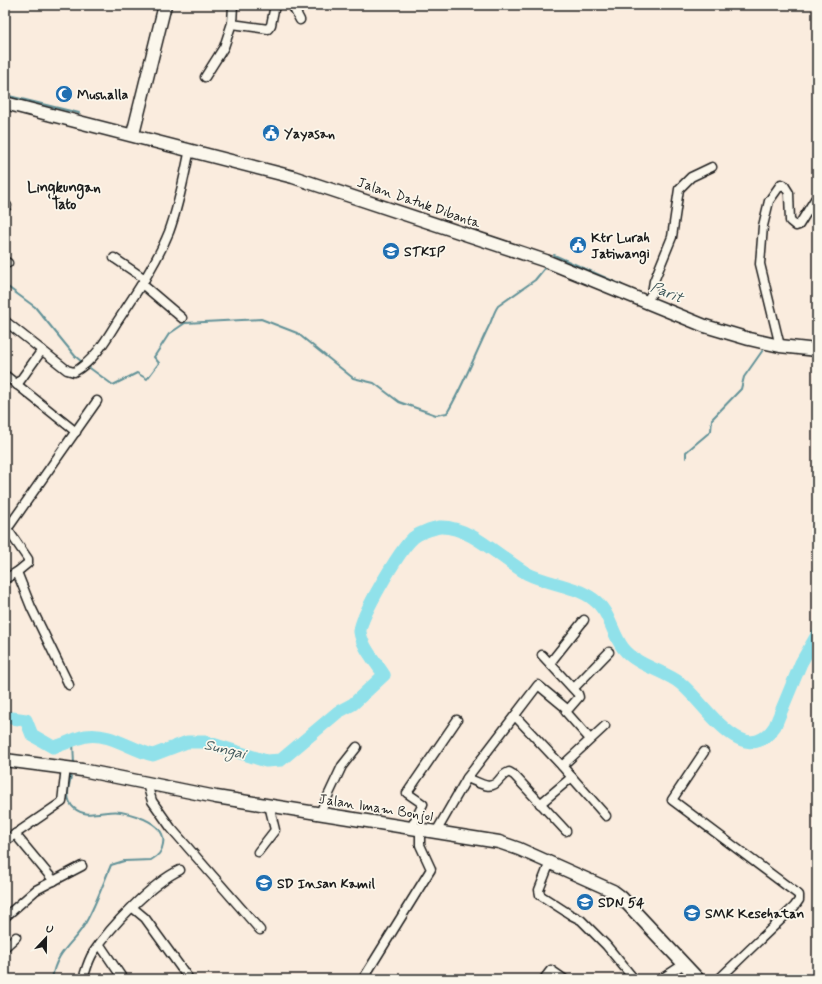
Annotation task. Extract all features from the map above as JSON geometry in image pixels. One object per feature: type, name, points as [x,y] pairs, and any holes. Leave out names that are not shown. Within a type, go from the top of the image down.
[{"type":"street","points":[[133,134],[165,5]]},
{"type":"street","points":[[205,77],[224,47],[232,23],[233,5]]},
{"type":"street","points":[[232,23],[241,26],[268,29],[271,25],[274,5]]},
{"type":"street","points":[[292,5],[300,20]]},
{"type":"street","name":"Jalan Datuk Dibanta","points":[[6,104],[133,134],[294,176],[556,265],[705,326],[749,339],[780,346],[817,350]]},
{"type":"street","points":[[5,321],[67,370],[74,372],[79,369],[103,344],[143,281],[163,246],[174,216],[190,149]]},
{"type":"street","points":[[646,302],[652,293],[654,281],[672,237],[675,226],[675,206],[680,189],[691,177],[712,167]]},
{"type":"street","points":[[780,346],[760,264],[763,226],[769,201],[781,184],[784,185],[788,193],[790,221],[796,226],[799,225],[817,196]]},
{"type":"street","points":[[114,258],[143,281],[182,318]]},
{"type":"street","points":[[17,385],[42,350]]},
{"type":"street","points":[[5,375],[76,432]]},
{"type":"street","points":[[5,579],[28,563],[28,559],[6,527],[10,525],[97,401]]},
{"type":"street","points":[[17,572],[31,607],[69,685]]},
{"type":"street","points":[[550,663],[584,620]]},
{"type":"street","points":[[574,688],[608,652]]},
{"type":"street","points":[[542,655],[574,688],[579,697],[567,708]]},
{"type":"street","points":[[436,832],[467,778],[538,685],[567,708],[567,713],[590,739]]},
{"type":"street","points":[[515,716],[606,816]]},
{"type":"street","points":[[362,979],[431,869],[420,845],[416,828],[423,804],[407,793],[456,720]]},
{"type":"street","points":[[562,766],[605,726]]},
{"type":"street","points":[[320,814],[342,766],[357,747]]},
{"type":"street","points":[[704,752],[672,800],[799,895],[798,903],[783,919],[719,979]]},
{"type":"street","name":"Jalan Imam Bonjol","points":[[5,760],[72,768],[147,784],[320,814],[499,842],[550,862],[602,885],[617,894],[698,979]]},
{"type":"street","points":[[5,841],[62,802],[72,768]]},
{"type":"street","points":[[467,778],[490,786],[494,785],[506,773],[512,773],[566,831]]},
{"type":"street","points":[[540,804],[572,778]]},
{"type":"street","points":[[147,784],[152,801],[170,828],[260,930]]},
{"type":"street","points":[[258,852],[276,830],[269,805]]},
{"type":"street","points":[[15,834],[54,881]]},
{"type":"street","points":[[550,862],[539,890],[540,895],[581,920],[606,945],[634,979]]},
{"type":"street","points":[[5,917],[36,890],[82,866]]},
{"type":"street","points":[[83,979],[93,954],[100,945],[133,908],[156,886],[170,875],[180,870]]},
{"type":"street","points":[[133,908],[146,918],[189,979]]},
{"type":"street","points":[[5,947],[16,937]]},
{"type":"street","points":[[100,945],[123,979]]},
{"type":"street","points":[[661,979],[684,964]]},
{"type":"street","points":[[544,979],[551,970],[564,979]]},
{"type":"waterway","points":[[5,95],[79,113]]},
{"type":"waterway","name":"Parit","points":[[554,255],[622,285]]},
{"type":"waterway","points":[[87,366],[113,385],[137,373],[147,379],[159,363],[154,357],[169,334],[185,323],[261,319],[297,333],[353,378],[374,383],[399,402],[436,415],[447,413],[498,306],[535,280],[544,269],[548,267]]},
{"type":"waterway","points":[[5,285],[35,307],[75,356],[82,362]]},
{"type":"waterway","name":"Parit","points":[[686,458],[686,452],[711,431],[712,419],[741,389],[744,377],[765,347]]},
{"type":"waterway","name":"Parit","points":[[810,355],[817,356]]},
{"type":"waterway","name":"Sungai","points":[[5,717],[26,720],[32,735],[53,747],[82,737],[95,735],[112,739],[153,755],[187,742],[206,742],[266,761],[281,760],[338,712],[353,704],[384,675],[363,643],[360,632],[361,624],[381,584],[406,546],[417,535],[440,527],[452,528],[474,537],[528,574],[586,594],[603,609],[619,642],[629,654],[643,664],[680,683],[725,729],[738,738],[751,742],[763,738],[775,726],[801,663],[817,635]]},
{"type":"waterway","points":[[73,741],[74,765]]},
{"type":"waterway","points":[[52,979],[57,961],[77,936],[90,915],[111,865],[124,861],[151,860],[159,854],[163,844],[163,837],[160,831],[142,818],[115,811],[91,814],[74,808],[68,796],[72,773]]},
{"type":"place","name":"Mushalla","points":[[64,94]]},
{"type":"place","name":"Yayasan","points":[[271,133]]},
{"type":"place","name":"Ktr Lurah Jatiwangi","points":[[578,245]]},
{"type":"place","name":"STKIP","points":[[391,251]]},
{"type":"place","name":"SD Insan Kamil","points":[[264,883]]},
{"type":"place","name":"SDN 54","points":[[585,902]]},
{"type":"place","name":"SMK Kesehatan","points":[[692,913]]},
{"type":"district","name":"Lingkungan Tato","points":[[64,196]]}]
